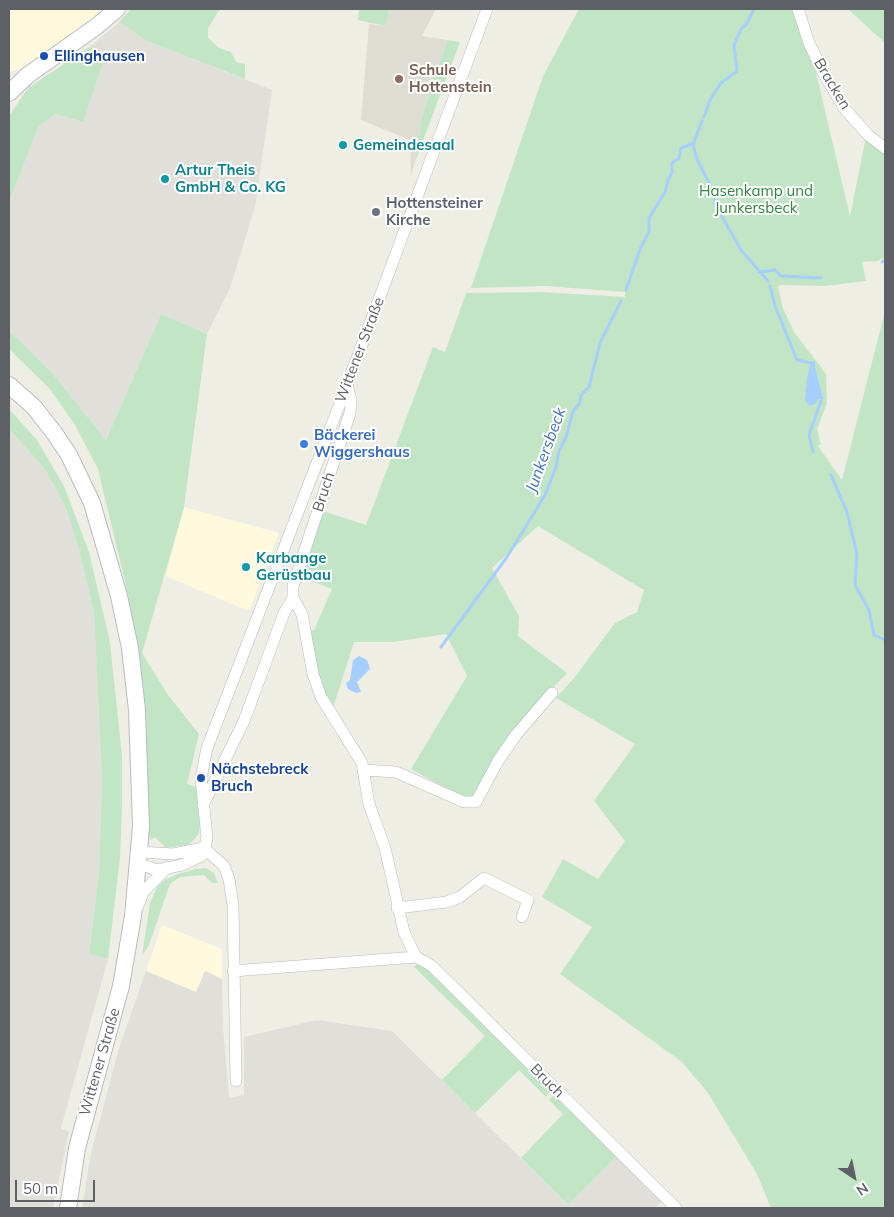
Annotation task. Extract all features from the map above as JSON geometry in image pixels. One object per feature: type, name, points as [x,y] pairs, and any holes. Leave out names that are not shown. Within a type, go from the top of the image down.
[{"type":"main road","points":[[9,93],[28,75],[98,26],[117,9]]},
{"type":"main road","points":[[9,385],[34,408],[69,455],[92,503],[110,559],[130,648],[137,710],[141,790],[138,855]]},
{"type":"main road","name":"Wittener Straße","points":[[68,1208],[77,1148],[121,986],[133,916],[138,855]]},
{"type":"street","name":"Wittener Straße","points":[[138,855],[142,865],[148,869],[168,867],[199,858],[203,855],[207,838],[201,778],[207,748],[347,385],[487,9]]},
{"type":"street","name":"Bracken","points":[[798,9],[809,43],[844,108],[868,135],[885,148]]},
{"type":"street","name":"Bruch","points":[[347,385],[351,400],[350,413],[293,586],[293,598],[302,614],[313,674],[321,697],[357,754],[364,770],[369,804],[385,848],[404,932],[416,956],[432,966],[676,1208]]},
{"type":"street","name":"Bruch","points":[[203,805],[244,721],[284,613],[293,598]]},
{"type":"street","points":[[364,770],[396,772],[464,802],[476,802],[498,761],[516,735],[552,693]]},
{"type":"street","points":[[138,855],[173,854],[204,848],[224,866],[229,879],[233,905],[232,971],[236,1081]]},
{"type":"street","name":"Wittener Straße","points":[[133,916],[144,891],[168,867]]},
{"type":"street","points":[[398,908],[447,902],[460,898],[484,878],[528,900],[522,917]]},
{"type":"street","points":[[232,971],[416,956]]},
{"type":"shaded area","points":[[10,9],[104,9],[86,25],[20,69],[9,72]]},
{"type":"shaded area","name":"Schule Hottenstein","points":[[390,9],[436,9],[422,36],[447,40],[422,117],[411,176],[410,140],[361,120],[369,24],[385,26]]},
{"type":"shaded area","points":[[119,22],[147,41],[272,90],[255,207],[230,288],[207,334],[161,314],[106,440],[49,369],[9,331],[9,202],[39,126],[55,114],[82,122],[104,60],[91,46]]},
{"type":"shaded area","points":[[9,429],[45,469],[65,506],[78,546],[94,612],[102,781],[99,873],[89,954],[108,959],[61,1128],[69,1132],[53,1208],[9,1208]]},
{"type":"shaded area","points":[[184,507],[279,533],[250,609],[246,610],[166,576]]},
{"type":"shaded area","points":[[162,925],[222,949],[222,979],[205,972],[196,992],[146,971]]},
{"type":"shaded area","points":[[146,971],[196,992],[205,971],[222,979],[223,1027],[229,1098],[244,1095],[244,1037],[317,1020],[392,1031],[568,1205],[618,1155],[664,1200],[655,1208],[82,1208],[91,1153],[119,1048]]},
{"type":"green space","points":[[131,9],[220,9],[208,28],[208,38],[219,48],[231,52],[236,62],[245,64],[245,79],[147,41],[119,22]]},
{"type":"green space","points":[[359,9],[390,9],[385,26],[358,20]]},
{"type":"green space","name":"Hasenkamp und Junkersbeck","points":[[579,9],[795,9],[813,60],[850,216],[866,137],[885,152],[885,257],[878,261],[862,262],[866,281],[825,286],[780,285],[778,287],[783,308],[794,332],[826,374],[827,403],[817,429],[821,444],[818,446],[842,480],[885,311],[885,1208],[771,1208],[757,1174],[708,1093],[682,1062],[560,974],[592,927],[542,897],[563,859],[598,879],[625,841],[594,801],[635,744],[556,698],[575,677],[615,623],[637,612],[644,590],[538,526],[492,568],[519,616],[518,636],[567,673],[549,692],[472,799],[457,795],[411,769],[467,676],[446,634],[393,642],[354,642],[333,708],[318,678],[310,630],[314,630],[332,589],[301,577],[323,511],[366,525],[433,347],[445,352],[466,293],[540,292],[625,297],[625,292],[546,286],[471,288],[543,76]]},
{"type":"green space","points":[[848,9],[885,9],[885,43]]},
{"type":"green space","points":[[447,40],[460,42],[415,162],[422,117]]},
{"type":"green space","points":[[91,46],[104,60],[83,122],[55,114],[39,126],[9,202],[9,116],[28,88]]},
{"type":"green space","points":[[161,314],[207,334],[184,507],[142,653],[168,695],[199,734],[187,784],[196,787],[200,823],[199,833],[187,845],[166,848],[155,837],[151,840],[148,833],[144,711],[128,594],[98,469],[75,425],[49,388],[9,349],[9,331],[49,369],[106,440]]},
{"type":"green space","points":[[9,409],[37,440],[64,486],[89,552],[110,642],[122,756],[122,807],[120,857],[108,959],[89,954],[99,873],[102,781],[94,612],[78,546],[65,506],[45,469],[9,429]]},
{"type":"green space","points":[[206,868],[214,873],[218,883],[212,883],[204,875],[180,877],[170,884],[149,945],[142,956],[150,903],[157,887],[165,880],[178,874]]},
{"type":"green space","points":[[419,962],[422,962],[550,1091],[546,1097],[519,1070],[475,1113],[442,1080],[485,1036],[414,967]]},
{"type":"green space","points":[[556,1092],[618,1155],[568,1205],[521,1158],[563,1114],[549,1100]]},
{"type":"water","points":[[815,361],[823,398],[818,399],[815,404],[809,406],[805,400],[807,378],[810,364]]},
{"type":"water","points":[[359,656],[367,660],[370,669],[357,682],[361,692],[356,693],[348,689],[346,683],[350,680],[353,660]]},
{"type":"waterway","name":"Junkersbeck","points":[[704,117],[710,100],[721,83],[737,71],[734,45],[741,29],[746,25],[754,9]]},
{"type":"waterway","name":"Junkersbeck","points":[[702,121],[693,145],[697,159],[712,189],[716,206],[741,250],[768,281]]},
{"type":"waterway","points":[[626,290],[640,249],[649,232],[649,218],[665,192],[672,173],[672,163],[679,158],[681,148],[694,143]]},
{"type":"waterway","points":[[759,272],[775,270],[781,276],[821,278]]},
{"type":"waterway","name":"Junkersbeck","points":[[770,286],[775,306],[797,360],[812,363]]},
{"type":"waterway","name":"Junkersbeck","points":[[441,647],[507,557],[545,495],[556,467],[559,451],[566,437],[573,411],[580,403],[581,395],[589,387],[600,343],[621,301]]},
{"type":"waterway","name":"Junkersbeck","points":[[813,452],[809,435],[822,398]]},
{"type":"waterway","name":"Junkersbeck","points":[[831,475],[847,512],[857,554],[855,585],[869,610],[874,635],[885,640]]},
{"type":"place","name":"Ellinghausen","points":[[44,56]]},
{"type":"place","name":"Schule Hottenstein","points":[[399,79]]},
{"type":"place","name":"Gemeindesaal","points":[[343,145]]},
{"type":"place","name":"Artur Theis GmbH & Co. KG","points":[[165,179]]},
{"type":"place","name":"Hottensteiner Kirche","points":[[376,212]]},
{"type":"place","name":"Bäckerei Wiggershaus","points":[[304,444]]},
{"type":"place","name":"Karbange Gerüstbau","points":[[246,567]]},
{"type":"place","name":"Nächstebreck Bruch","points":[[201,778]]}]
